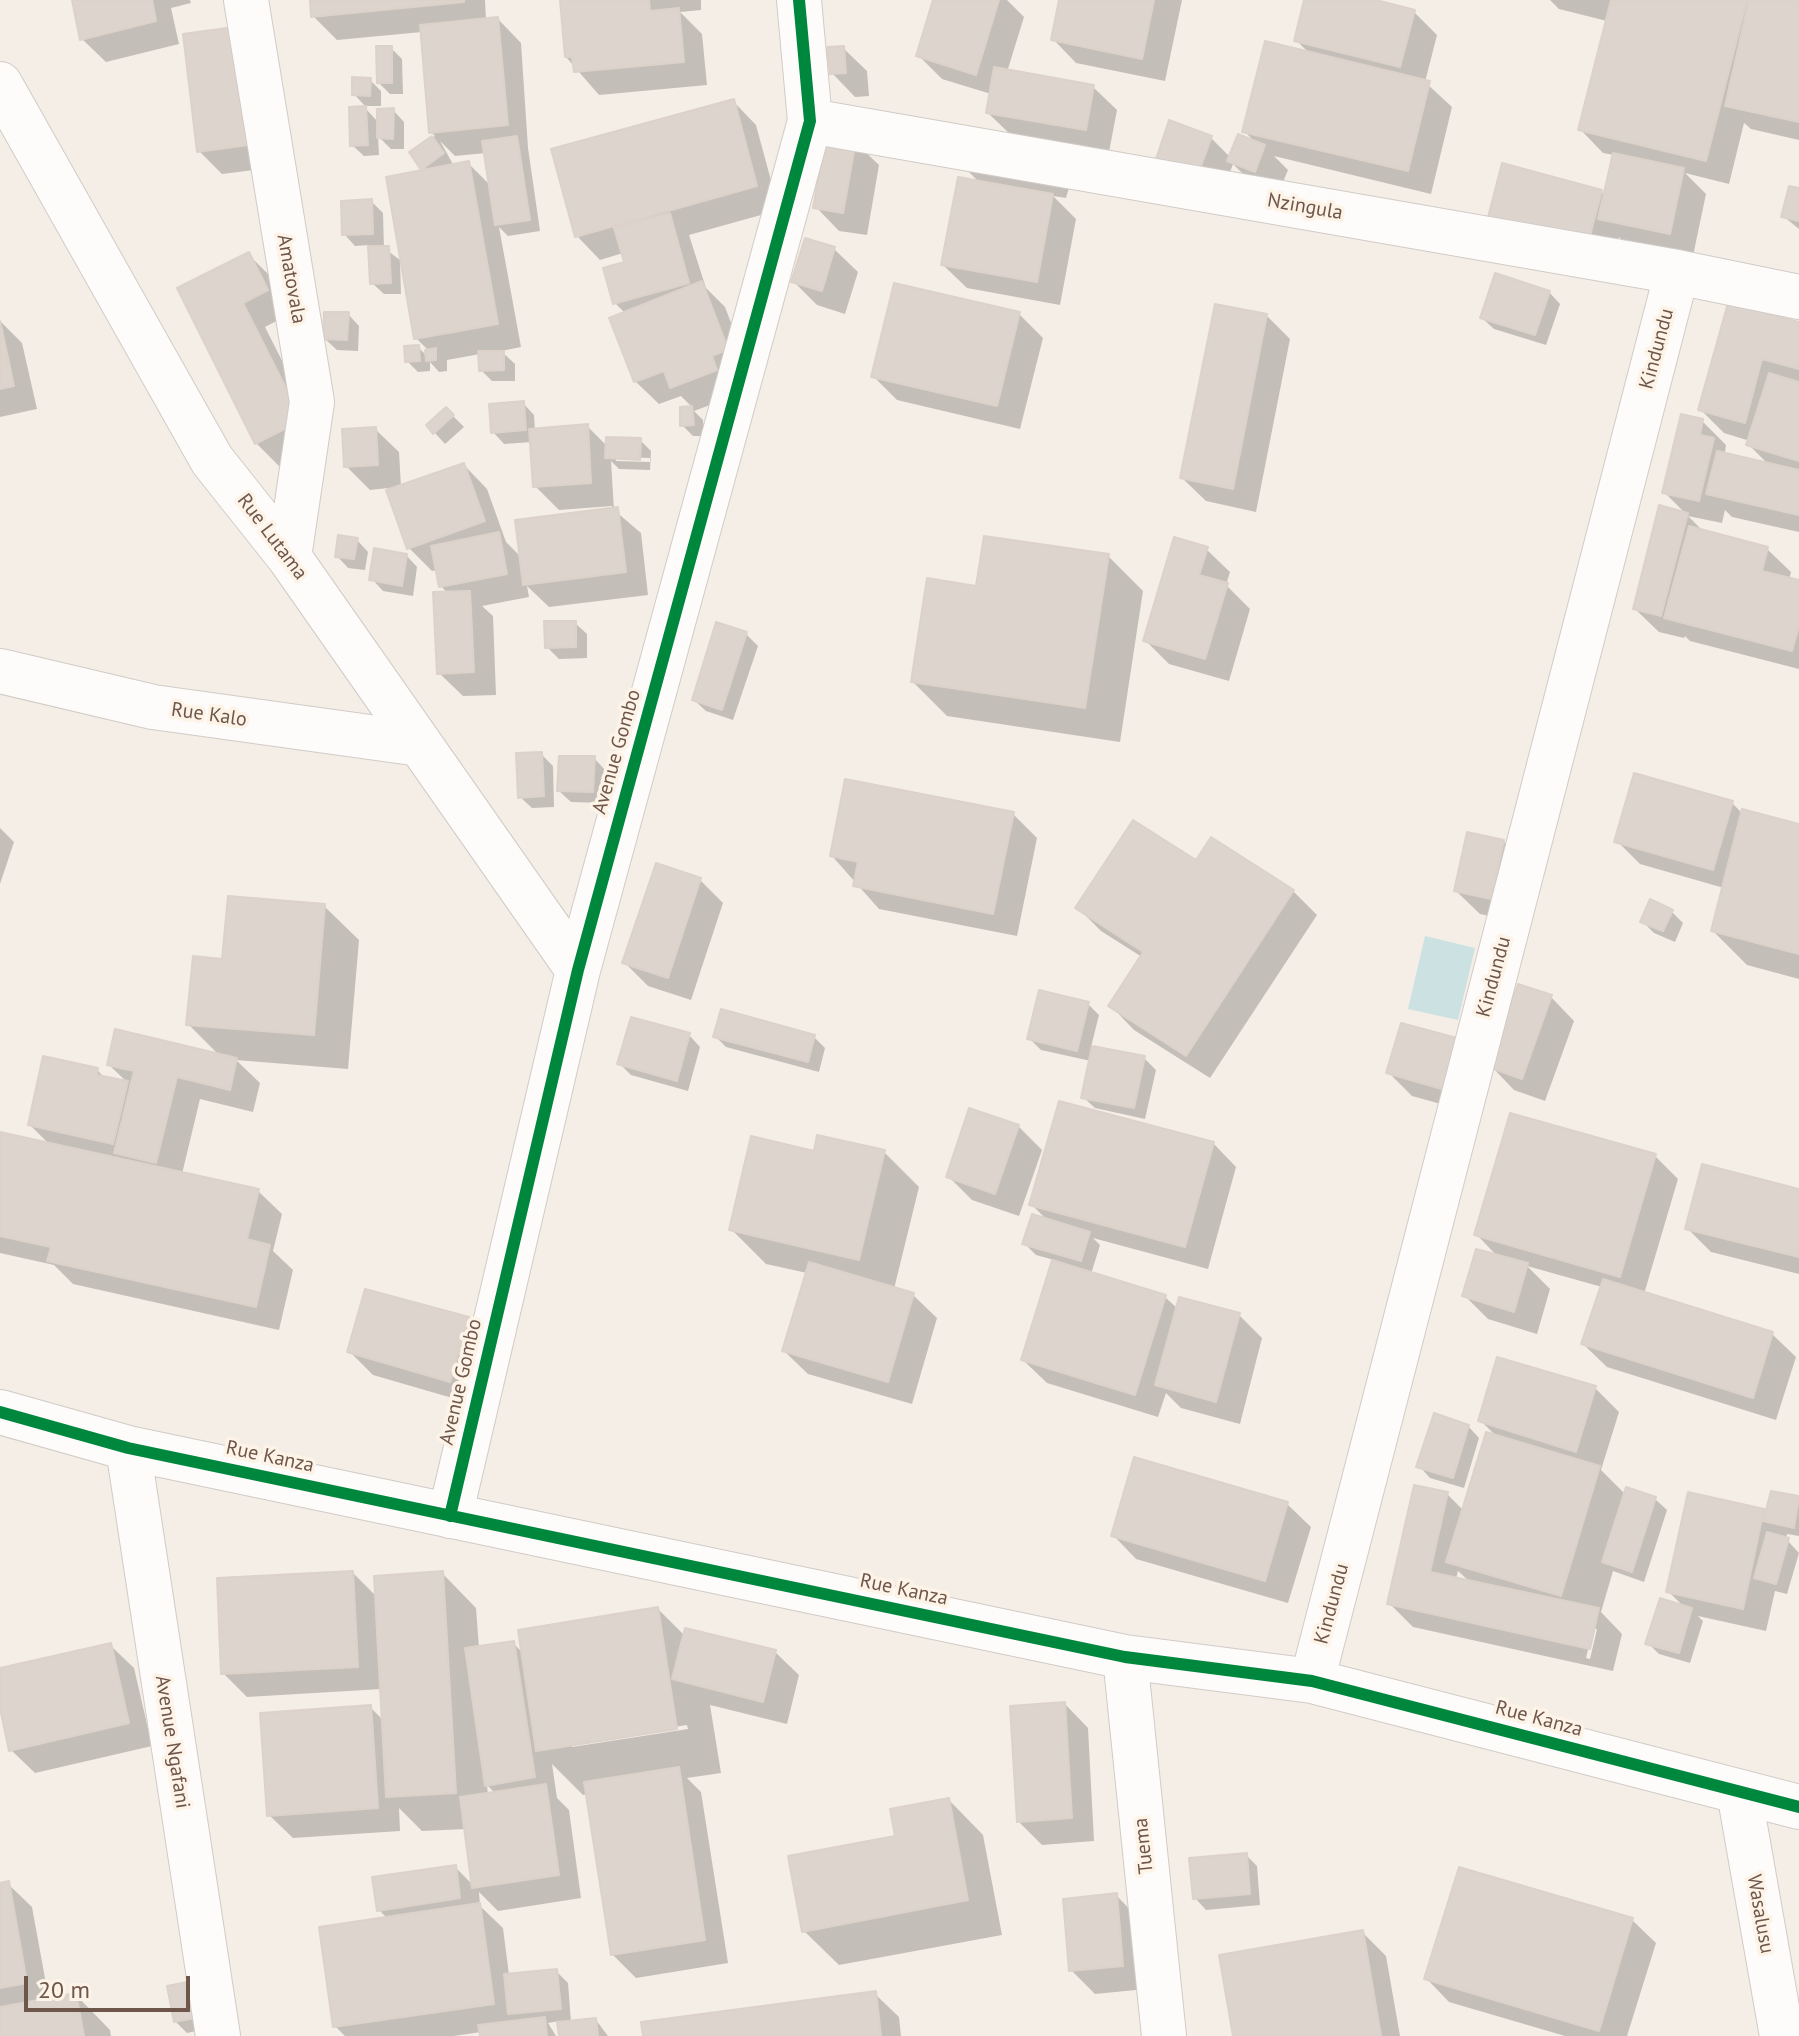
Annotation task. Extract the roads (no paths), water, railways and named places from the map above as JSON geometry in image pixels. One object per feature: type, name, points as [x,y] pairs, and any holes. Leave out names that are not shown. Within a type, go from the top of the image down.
[{"type":"street","name":"Amatovala","points":[[246,0],[312,402],[289,557]]},
{"type":"street","name":"Avenue Gombo","points":[[450,1516],[578,970],[810,121],[799,0]]},
{"type":"street","name":"Rue Lutama","points":[[0,84],[212,460],[289,557],[578,970]]},
{"type":"street","name":"Nzingula","points":[[810,121],[1677,272],[1799,297]]},
{"type":"street","name":"Kindundu","points":[[1312,1681],[1677,272]]},
{"type":"street","name":"Rue Kalo","points":[[0,671],[153,707],[420,744]]},
{"type":"street","name":"Rue Kanza","points":[[0,1412],[128,1448],[1125,1657],[1312,1681],[1799,1807]]},
{"type":"street","name":"Avenue Ngafani","points":[[128,1448],[218,2036]]},
{"type":"street","name":"Tuema","points":[[1125,1657],[1164,2036]]},
{"type":"street","name":"Wasalusu","points":[[1739,1792],[1782,2036]]}]
